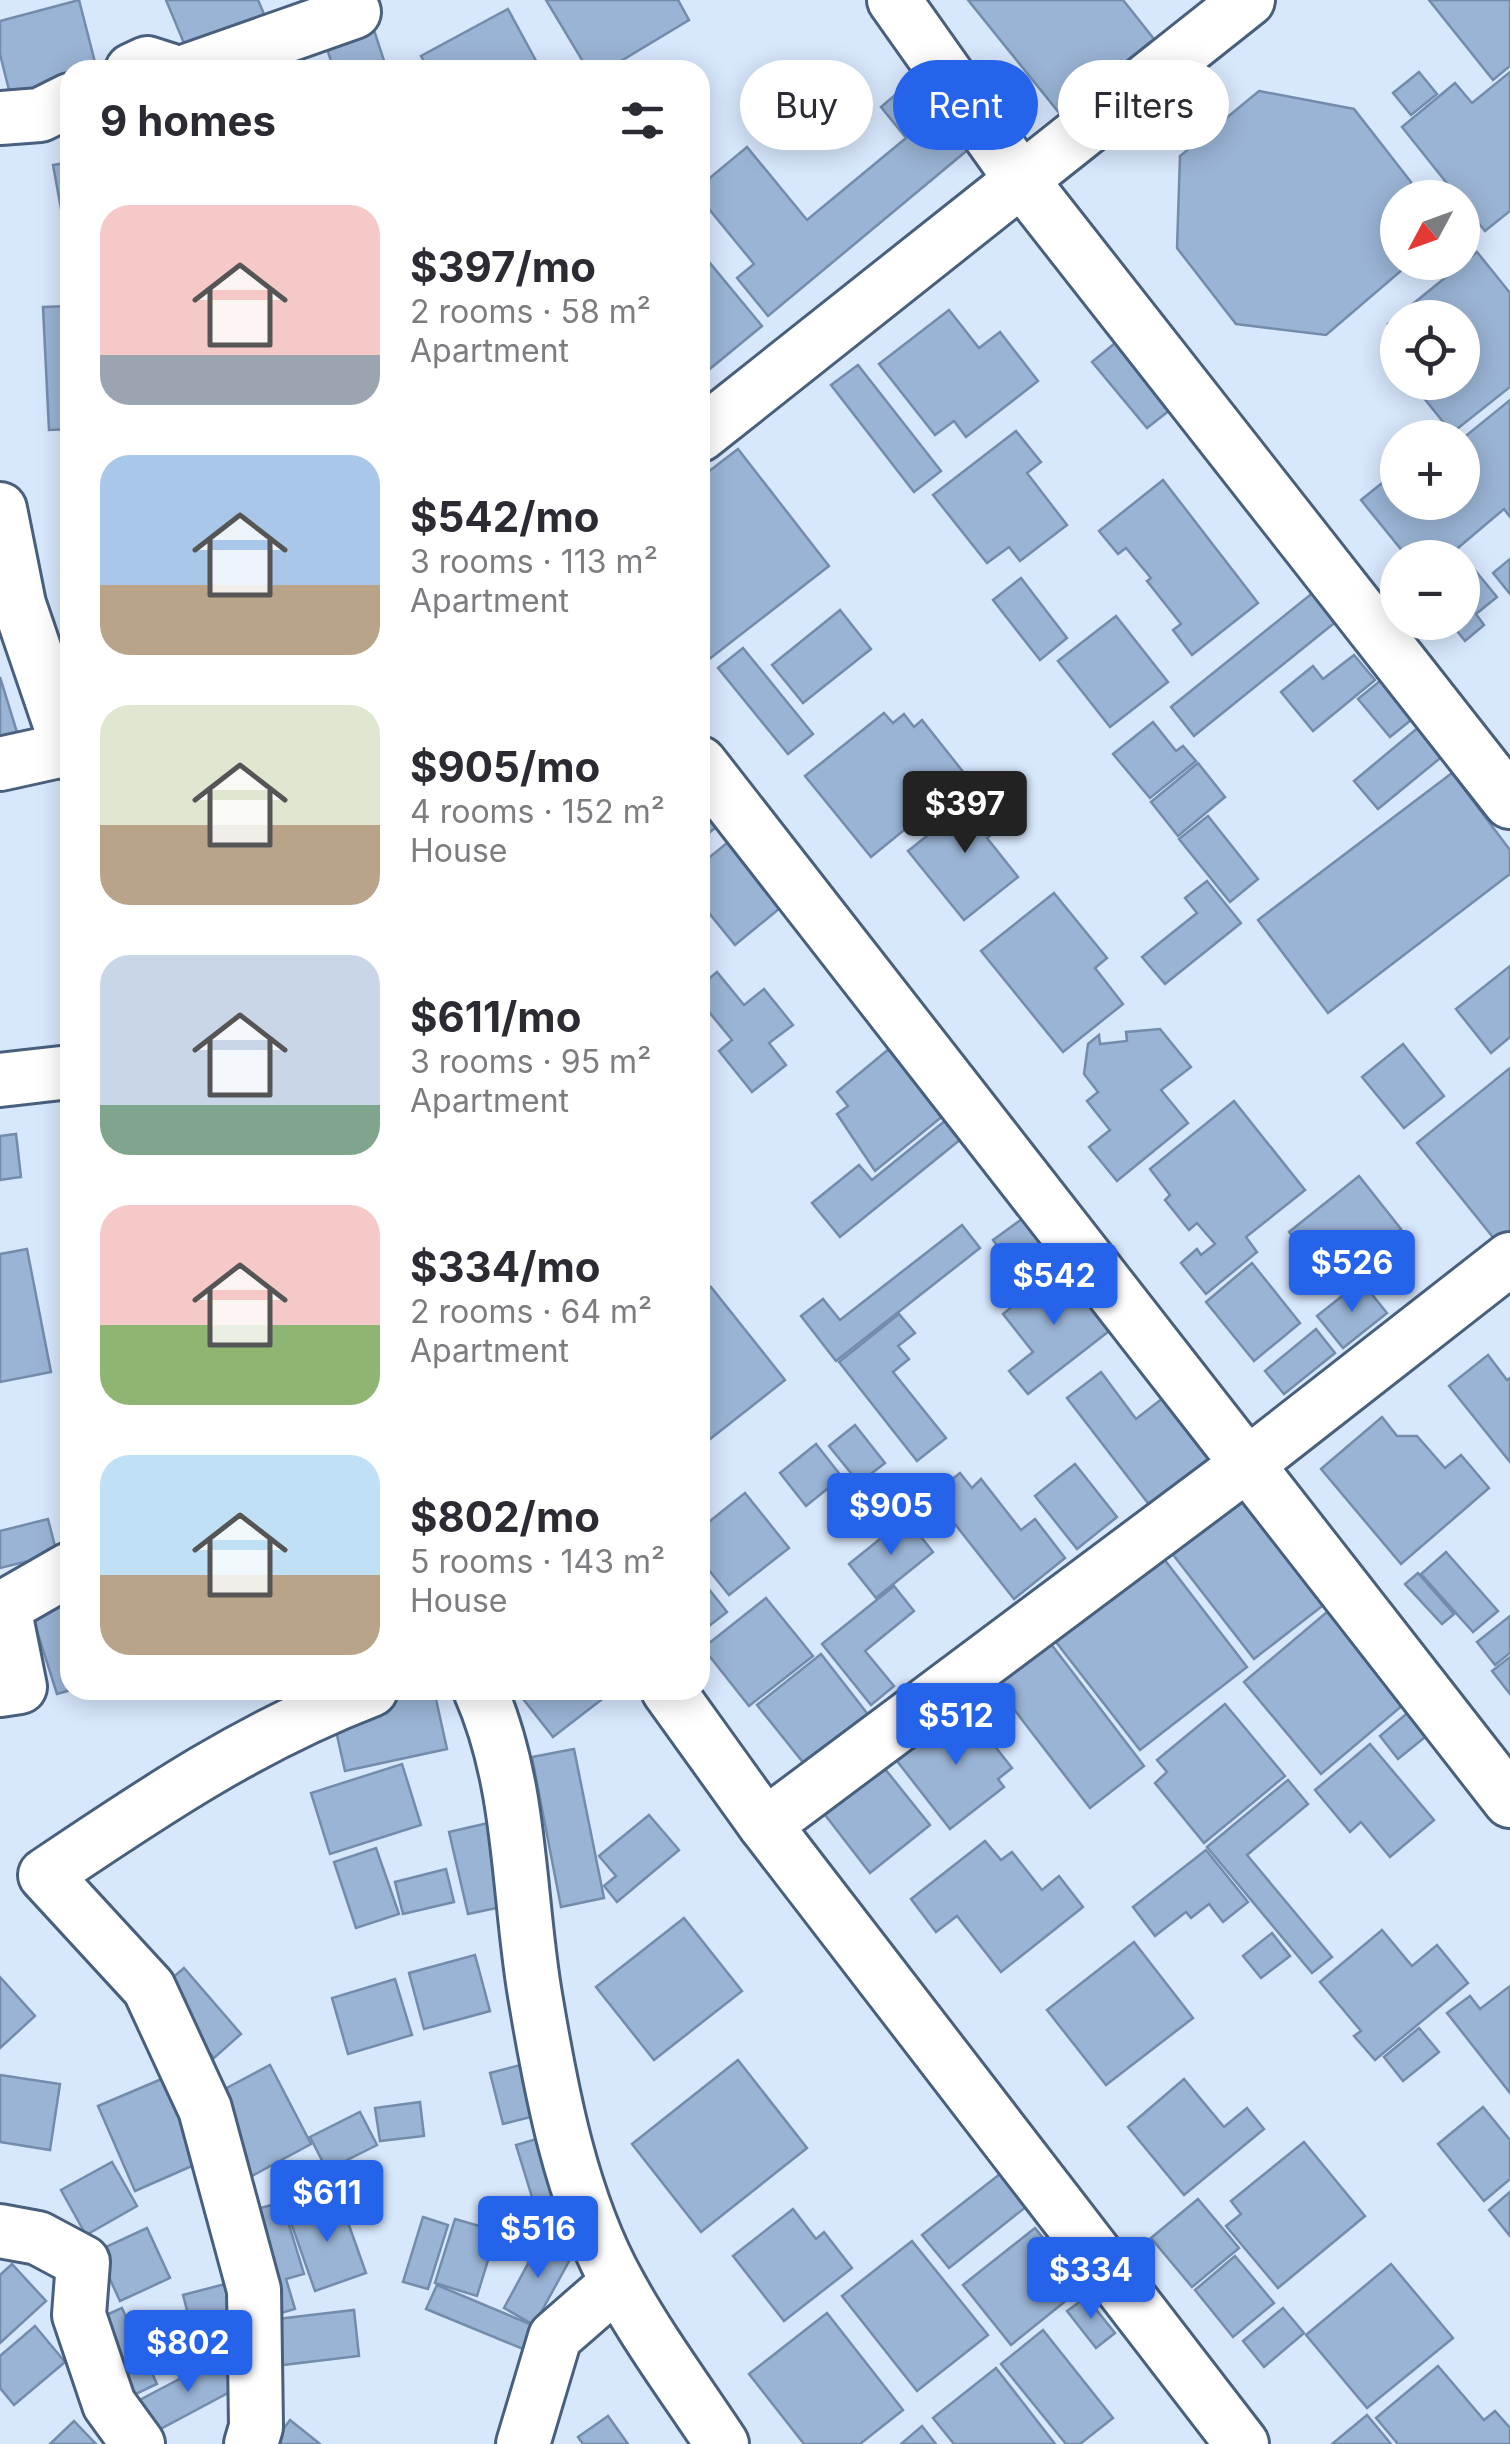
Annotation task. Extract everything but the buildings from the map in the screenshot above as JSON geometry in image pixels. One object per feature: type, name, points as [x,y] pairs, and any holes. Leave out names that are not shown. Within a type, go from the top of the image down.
[{"type":"street","points":[[894,0],[1020,178],[1510,802]]},
{"type":"street","points":[[710,427],[1248,0]]},
{"type":"street","points":[[217,60],[354,12]]},
{"type":"street","points":[[0,118],[40,115],[60,105]]},
{"type":"street","points":[[0,509],[19,604],[60,725]]},
{"type":"street","points":[[0,764],[60,754]]},
{"type":"street","points":[[710,775],[1510,1801]]},
{"type":"street","points":[[0,1080],[60,1073]]},
{"type":"street","points":[[766,1825],[1249,1463],[1510,1260]]},
{"type":"street","points":[[0,1690],[20,1687],[4,1607],[60,1574]]},
{"type":"street","points":[[251,2444],[256,2427],[254,2290],[205,2108],[148,1988],[44,1875],[203,1769],[344,1700]]},
{"type":"street","points":[[484,1700],[494,1722],[509,1787],[535,1995],[575,2180],[618,2283],[722,2444]]},
{"type":"street","points":[[675,1700],[766,1825],[1242,2444]]},
{"type":"street","points":[[0,2231],[38,2238],[84,2262],[79,2316],[109,2404],[138,2444]]},
{"type":"street","points":[[523,2444],[554,2337],[618,2283]]}]
